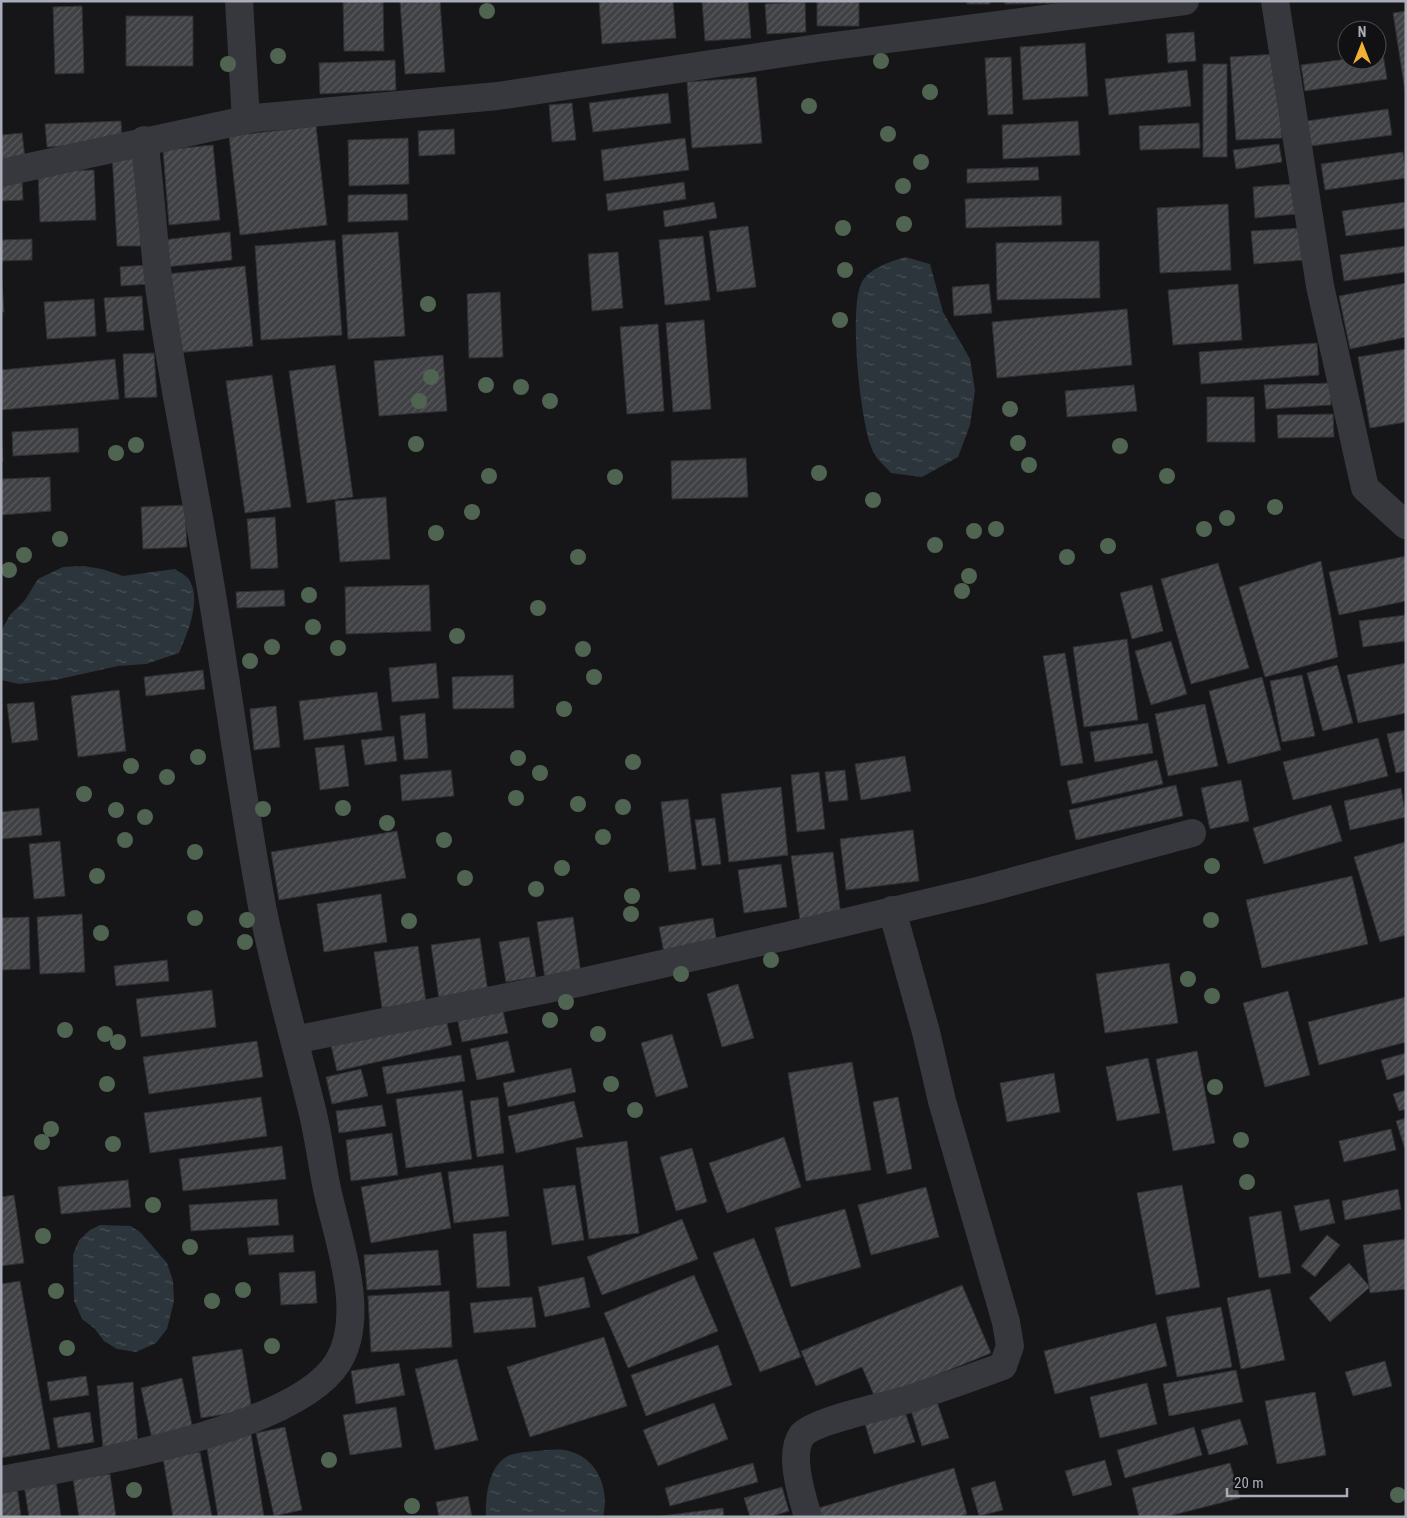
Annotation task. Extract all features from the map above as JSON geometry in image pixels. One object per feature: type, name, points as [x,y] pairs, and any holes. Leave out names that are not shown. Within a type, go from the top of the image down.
[{"type":"street","points":[[239,1],[246,120]]},
{"type":"street","points":[[1,173],[144,140],[246,120],[498,96],[818,48],[1185,1]]},
{"type":"street","points":[[1276,1],[1320,286],[1365,488],[1406,525]]},
{"type":"street","points":[[1,1480],[116,1459],[185,1442],[258,1416],[314,1389],[338,1362],[351,1329],[347,1275],[313,1113],[263,910],[228,683],[169,355],[159,287],[144,140]]},
{"type":"street","points":[[294,1040],[592,979],[787,936],[990,887],[1192,833]]},
{"type":"street","points":[[808,1517],[798,1478],[796,1449],[803,1434],[820,1424],[906,1400],[1003,1366],[1010,1346],[1004,1314],[942,1101],[926,1032],[892,910]]},
{"type":"water","points":[[905,257],[930,264],[943,312],[970,359],[975,390],[970,425],[958,457],[922,477],[891,473],[873,452],[860,392],[856,341],[858,298],[864,278],[874,270]]},
{"type":"water","points":[[84,566],[102,569],[123,576],[175,569],[188,578],[194,595],[194,606],[179,653],[146,664],[118,666],[55,680],[19,684],[1,680],[1,631],[10,615],[25,600],[38,579],[63,567]]},
{"type":"water","points":[[100,1225],[131,1226],[141,1233],[167,1263],[173,1281],[174,1301],[167,1329],[156,1343],[136,1352],[117,1349],[104,1341],[95,1329],[82,1319],[74,1301],[73,1255],[79,1240],[90,1230]]},
{"type":"water","points":[[563,1450],[576,1453],[593,1466],[599,1475],[605,1495],[603,1517],[486,1517],[486,1499],[490,1480],[499,1463],[506,1457],[514,1454]]},
{"type":"building","points":[[343,1],[383,1],[384,51],[344,51]]},
{"type":"building","points":[[400,1],[440,1],[445,72],[405,74]]},
{"type":"building","points":[[599,1],[673,1],[676,38],[602,44]]},
{"type":"building","points":[[702,1],[748,1],[751,38],[705,41]]},
{"type":"building","points":[[817,1],[859,1],[859,26],[817,26]]},
{"type":"building","points":[[967,1],[990,1],[990,4],[967,4]]},
{"type":"building","points":[[1005,1],[1099,1],[1099,3],[1005,4]]},
{"type":"building","points":[[805,2],[806,32],[767,34],[765,4]]},
{"type":"building","points":[[82,6],[84,73],[55,74],[53,7]]},
{"type":"building","points":[[1406,11],[1406,98],[1393,13]]},
{"type":"building","points":[[126,16],[193,16],[193,66],[126,66]]},
{"type":"building","points":[[1194,32],[1196,61],[1168,63],[1166,34]]},
{"type":"building","points":[[1085,43],[1088,96],[1023,100],[1020,47]]},
{"type":"building","points":[[1276,54],[1282,138],[1236,140],[1230,57]]},
{"type":"building","points":[[1011,57],[1013,114],[988,115],[985,58]]},
{"type":"building","points":[[395,60],[396,90],[320,94],[319,63]]},
{"type":"building","points":[[1337,60],[1337,70],[1386,70],[1387,79],[1305,91],[1301,65]]},
{"type":"building","points":[[1203,64],[1227,64],[1227,157],[1203,157]]},
{"type":"building","points":[[1187,70],[1191,106],[1109,115],[1105,79]]},
{"type":"building","points":[[756,77],[762,143],[692,148],[687,82]]},
{"type":"building","points":[[668,93],[671,123],[593,132],[589,103]]},
{"type":"building","points":[[572,103],[576,140],[552,142],[549,105]]},
{"type":"building","points":[[1388,109],[1392,135],[1311,146],[1307,121]]},
{"type":"building","points":[[121,121],[122,143],[47,147],[45,124]]},
{"type":"building","points":[[1078,121],[1080,155],[1003,159],[1002,125]]},
{"type":"building","points":[[1199,123],[1200,148],[1140,150],[1139,126]]},
{"type":"building","points":[[316,126],[327,225],[240,235],[229,136]]},
{"type":"building","points":[[454,129],[455,154],[419,156],[418,131]]},
{"type":"building","points":[[22,133],[25,158],[1,160],[1,135]]},
{"type":"building","points":[[408,138],[409,184],[349,186],[348,140]]},
{"type":"building","points":[[685,138],[689,170],[604,181],[601,150]]},
{"type":"building","points":[[1279,144],[1282,162],[1236,169],[1233,150]]},
{"type":"building","points":[[213,145],[220,220],[169,225],[163,150]]},
{"type":"building","points":[[136,150],[141,246],[117,246],[112,152]]},
{"type":"building","points":[[1403,152],[1406,178],[1325,190],[1321,164]]},
{"type":"building","points":[[1038,167],[1039,180],[967,183],[967,169]]},
{"type":"building","points":[[94,170],[96,220],[40,222],[38,171]]},
{"type":"building","points":[[22,179],[23,200],[1,201],[1,181]]},
{"type":"building","points":[[684,182],[686,199],[608,211],[606,194]]},
{"type":"building","points":[[1293,184],[1296,214],[1255,218],[1253,187]]},
{"type":"building","points":[[407,194],[408,220],[348,222],[348,195]]},
{"type":"building","points":[[1061,196],[1062,225],[966,228],[965,199]]},
{"type":"building","points":[[714,202],[717,218],[665,227],[663,211]]},
{"type":"building","points":[[1406,202],[1406,228],[1346,236],[1342,211]]},
{"type":"building","points":[[1228,204],[1231,270],[1160,273],[1157,208]]},
{"type":"building","points":[[748,226],[756,287],[717,292],[709,231]]},
{"type":"building","points":[[1302,228],[1305,260],[1254,264],[1251,231]]},
{"type":"building","points":[[230,232],[232,260],[166,267],[163,240]]},
{"type":"building","points":[[398,232],[405,336],[348,339],[342,235]]},
{"type":"building","points":[[703,236],[710,300],[665,305],[659,240]]},
{"type":"building","points":[[32,239],[32,260],[1,261],[1,240]]},
{"type":"building","points":[[335,240],[342,335],[261,340],[255,246]]},
{"type":"building","points":[[1099,241],[1100,298],[997,300],[996,243]]},
{"type":"building","points":[[1406,246],[1406,272],[1344,281],[1340,255]]},
{"type":"building","points":[[618,252],[623,308],[592,311],[588,254]]},
{"type":"building","points":[[146,265],[148,284],[121,286],[120,267]]},
{"type":"building","points":[[245,266],[253,346],[175,353],[167,274]]},
{"type":"building","points":[[1,270],[4,312],[1,312]]},
{"type":"building","points":[[1406,283],[1406,337],[1350,349],[1339,296]]},
{"type":"building","points":[[989,284],[992,313],[954,316],[952,287]]},
{"type":"building","points":[[1238,284],[1242,340],[1173,345],[1168,290]]},
{"type":"building","points":[[500,292],[503,357],[469,358],[467,294]]},
{"type":"building","points":[[142,296],[144,330],[107,332],[104,298]]},
{"type":"building","points":[[94,299],[96,336],[47,339],[44,302]]},
{"type":"building","points":[[1127,309],[1132,365],[997,378],[992,322]]},
{"type":"building","points":[[704,320],[711,409],[673,412],[666,323]]},
{"type":"building","points":[[658,324],[664,411],[627,414],[620,327]]},
{"type":"building","points":[[1317,343],[1319,375],[1201,384],[1199,352]]},
{"type":"building","points":[[1406,349],[1406,422],[1370,428],[1358,357]]},
{"type":"building","points":[[154,353],[157,397],[125,398],[123,354]]},
{"type":"building","points":[[443,355],[447,411],[379,416],[374,361]]},
{"type":"building","points":[[115,359],[119,399],[1,410],[1,370]]},
{"type":"building","points":[[335,365],[353,497],[307,503],[289,371]]},
{"type":"building","points":[[272,375],[291,507],[245,513],[226,381]]},
{"type":"building","points":[[1331,383],[1331,405],[1266,409],[1264,385]]},
{"type":"building","points":[[1134,385],[1137,411],[1067,417],[1065,391]]},
{"type":"building","points":[[1207,397],[1254,397],[1255,442],[1207,442]]},
{"type":"building","points":[[1333,414],[1334,437],[1278,438],[1277,415]]},
{"type":"building","points":[[78,428],[79,452],[13,456],[12,432]]},
{"type":"building","points":[[1,435],[3,461],[1,461]]},
{"type":"building","points":[[746,458],[748,497],[672,499],[671,461]]},
{"type":"building","points":[[50,477],[51,511],[1,515],[1,479]]},
{"type":"building","points":[[386,497],[390,559],[340,562],[335,501]]},
{"type":"building","points":[[185,505],[187,547],[143,549],[141,507]]},
{"type":"building","points":[[275,517],[278,568],[251,569],[247,519]]},
{"type":"building","points":[[1406,556],[1406,601],[1339,615],[1329,572]]},
{"type":"building","points":[[1321,561],[1338,657],[1265,677],[1239,587]]},
{"type":"building","points":[[1218,563],[1249,668],[1191,684],[1161,579]]},
{"type":"building","points":[[429,585],[431,631],[346,634],[345,587]]},
{"type":"building","points":[[1152,585],[1163,631],[1132,639],[1120,593]]},
{"type":"building","points":[[284,590],[285,606],[237,608],[236,592]]},
{"type":"building","points":[[1406,615],[1406,641],[1363,647],[1359,621]]},
{"type":"building","points":[[1127,639],[1138,720],[1084,727],[1073,647]]},
{"type":"building","points":[[1171,641],[1187,694],[1151,705],[1135,651]]},
{"type":"building","points":[[1065,653],[1083,763],[1061,766],[1043,656]]},
{"type":"building","points":[[436,663],[439,698],[392,702],[389,668]]},
{"type":"building","points":[[1406,663],[1406,713],[1358,723],[1347,675]]},
{"type":"building","points":[[1337,665],[1353,723],[1323,731],[1307,673]]},
{"type":"building","points":[[203,670],[205,689],[146,696],[144,677]]},
{"type":"building","points":[[513,675],[514,708],[453,709],[452,677]]},
{"type":"building","points":[[1302,675],[1315,736],[1282,742],[1270,681]]},
{"type":"building","points":[[1262,677],[1281,750],[1228,764],[1209,691]]},
{"type":"building","points":[[119,690],[126,751],[78,757],[71,696]]},
{"type":"building","points":[[377,692],[382,730],[304,740],[299,701]]},
{"type":"building","points":[[34,702],[38,740],[12,743],[7,704]]},
{"type":"building","points":[[1205,704],[1218,766],[1168,776],[1155,714]]},
{"type":"building","points":[[276,706],[280,747],[254,750],[250,709]]},
{"type":"building","points":[[425,713],[428,758],[404,760],[400,716]]},
{"type":"building","points":[[1148,723],[1153,753],[1095,762],[1090,732]]},
{"type":"building","points":[[1406,730],[1406,771],[1396,773],[1387,734]]},
{"type":"building","points":[[394,736],[397,761],[365,765],[361,740]]},
{"type":"building","points":[[1378,738],[1388,776],[1293,800],[1283,762]]},
{"type":"building","points":[[344,745],[349,786],[320,790],[315,748]]},
{"type":"building","points":[[905,756],[911,791],[861,800],[855,764]]},
{"type":"building","points":[[1157,760],[1163,784],[1072,804],[1067,781]]},
{"type":"building","points":[[451,770],[454,796],[402,801],[400,775]]},
{"type":"building","points":[[845,770],[848,800],[829,802],[825,772]]},
{"type":"building","points":[[819,772],[825,829],[797,832],[791,775]]},
{"type":"building","points":[[1241,780],[1249,821],[1210,829],[1201,788]]},
{"type":"building","points":[[1176,785],[1183,816],[1076,840],[1069,810]]},
{"type":"building","points":[[781,787],[788,855],[729,862],[721,794]]},
{"type":"building","points":[[1401,788],[1406,817],[1350,830],[1344,801]]},
{"type":"building","points":[[688,799],[696,869],[669,872],[661,802]]},
{"type":"building","points":[[1331,805],[1342,841],[1264,864],[1253,828]]},
{"type":"building","points":[[39,808],[42,835],[1,839],[1,812]]},
{"type":"building","points":[[715,818],[721,864],[702,866],[695,820]]},
{"type":"building","points":[[913,830],[919,881],[846,890],[840,839]]},
{"type":"building","points":[[397,831],[406,878],[279,900],[271,852]]},
{"type":"building","points":[[60,841],[65,896],[34,899],[29,844]]},
{"type":"building","points":[[1405,842],[1406,935],[1380,942],[1354,857]]},
{"type":"building","points":[[833,852],[841,916],[800,920],[791,856]]},
{"type":"building","points":[[781,864],[787,907],[744,913],[738,870]]},
{"type":"building","points":[[1352,876],[1368,944],[1262,968],[1246,900]]},
{"type":"building","points":[[381,894],[387,942],[324,952],[317,904]]},
{"type":"building","points":[[82,914],[85,972],[40,974],[37,917]]},
{"type":"building","points":[[29,917],[30,969],[1,970],[1,918]]},
{"type":"building","points":[[573,917],[581,974],[545,979],[537,922]]},
{"type":"building","points":[[713,918],[717,944],[664,953],[659,927]]},
{"type":"building","points":[[529,937],[536,977],[506,982],[499,942]]},
{"type":"building","points":[[480,938],[488,992],[439,999],[431,945]]},
{"type":"building","points":[[418,946],[426,1002],[382,1008],[374,952]]},
{"type":"building","points":[[167,960],[169,981],[116,986],[114,966]]},
{"type":"building","points":[[1169,963],[1178,1023],[1105,1033],[1096,974]]},
{"type":"building","points":[[738,984],[754,1038],[722,1047],[707,994]]},
{"type":"building","points":[[212,990],[216,1027],[141,1037],[136,999]]},
{"type":"building","points":[[1288,991],[1310,1075],[1265,1087],[1243,1003]]},
{"type":"building","points":[[1406,997],[1406,1042],[1319,1065],[1308,1022]]},
{"type":"building","points":[[501,1002],[508,1033],[462,1042],[456,1012]]},
{"type":"building","points":[[445,1015],[452,1045],[337,1071],[330,1041]]},
{"type":"building","points":[[672,1034],[688,1087],[656,1097],[641,1043]]},
{"type":"building","points":[[257,1041],[263,1077],[149,1094],[143,1057]]},
{"type":"building","points":[[508,1041],[515,1072],[477,1080],[470,1049]]},
{"type":"building","points":[[1197,1051],[1215,1143],[1173,1151],[1156,1059]]},
{"type":"building","points":[[1406,1053],[1406,1074],[1387,1080],[1381,1060]]},
{"type":"building","points":[[461,1055],[465,1081],[387,1094],[382,1067]]},
{"type":"building","points":[[1148,1058],[1160,1113],[1117,1121],[1106,1067]]},
{"type":"building","points":[[852,1062],[871,1170],[806,1181],[788,1073]]},
{"type":"building","points":[[571,1068],[576,1092],[508,1107],[503,1083]]},
{"type":"building","points":[[361,1069],[368,1096],[332,1104],[326,1077]]},
{"type":"building","points":[[1054,1073],[1060,1112],[1007,1122],[1000,1083]]},
{"type":"building","points":[[462,1090],[472,1159],[406,1168],[396,1099]]},
{"type":"building","points":[[1406,1090],[1406,1109],[1399,1111],[1393,1094]]},
{"type":"building","points":[[261,1097],[267,1136],[150,1153],[144,1113]]},
{"type":"building","points":[[498,1097],[504,1153],[477,1157],[470,1101]]},
{"type":"building","points":[[898,1097],[912,1169],[887,1174],[873,1102]]},
{"type":"building","points":[[574,1101],[583,1137],[516,1153],[508,1116]]},
{"type":"building","points":[[382,1105],[386,1126],[339,1133],[336,1111]]},
{"type":"building","points":[[1406,1118],[1406,1152],[1396,1121]]},
{"type":"building","points":[[1391,1129],[1396,1150],[1344,1162],[1339,1141]]},
{"type":"building","points":[[392,1133],[398,1175],[351,1181],[346,1140]]},
{"type":"building","points":[[784,1137],[801,1187],[727,1213],[709,1163]]},
{"type":"building","points":[[627,1141],[639,1233],[589,1239],[576,1148]]},
{"type":"building","points":[[282,1146],[286,1179],[183,1191],[179,1159]]},
{"type":"building","points":[[692,1148],[707,1202],[676,1211],[660,1157]]},
{"type":"building","points":[[503,1165],[509,1216],[454,1223],[448,1172]]},
{"type":"building","points":[[441,1172],[451,1228],[371,1243],[361,1187]]},
{"type":"building","points":[[128,1180],[131,1207],[61,1214],[58,1187]]},
{"type":"building","points":[[575,1185],[584,1240],[552,1245],[543,1189]]},
{"type":"building","points":[[1182,1185],[1200,1287],[1156,1295],[1137,1193]]},
{"type":"building","points":[[926,1187],[939,1237],[871,1255],[858,1205]]},
{"type":"building","points":[[1398,1189],[1401,1209],[1345,1220],[1342,1201]]},
{"type":"building","points":[[14,1195],[24,1263],[1,1266],[1,1197]]},
{"type":"building","points":[[277,1199],[279,1225],[191,1231],[189,1205]]},
{"type":"building","points":[[1329,1199],[1335,1223],[1300,1231],[1294,1206]]},
{"type":"building","points":[[845,1209],[861,1267],[791,1287],[775,1228]]},
{"type":"building","points":[[1281,1211],[1291,1273],[1259,1278],[1249,1217]]},
{"type":"building","points":[[682,1219],[698,1259],[602,1295],[587,1257]]},
{"type":"building","points":[[506,1231],[510,1286],[477,1288],[473,1234]]},
{"type":"building","points":[[293,1235],[294,1252],[249,1255],[247,1238]]},
{"type":"building","points":[[1327,1235],[1340,1245],[1315,1277],[1301,1266]]},
{"type":"building","points":[[754,1238],[801,1357],[760,1372],[713,1253]]},
{"type":"building","points":[[1406,1239],[1406,1289],[1370,1293],[1363,1245]]},
{"type":"building","points":[[438,1250],[441,1285],[367,1290],[364,1255]]},
{"type":"building","points":[[1349,1263],[1370,1287],[1330,1322],[1309,1298]]},
{"type":"building","points":[[315,1271],[317,1303],[281,1305],[279,1273]]},
{"type":"building","points":[[694,1275],[718,1331],[628,1368],[604,1313]]},
{"type":"building","points":[[584,1277],[590,1307],[545,1317],[538,1287]]},
{"type":"building","points":[[20,1281],[50,1449],[1,1458],[1,1284]]},
{"type":"building","points":[[962,1285],[991,1353],[876,1400],[862,1367],[816,1386],[801,1351]]},
{"type":"building","points":[[1270,1289],[1285,1360],[1241,1369],[1227,1298]]},
{"type":"building","points":[[449,1291],[452,1347],[371,1352],[368,1296]]},
{"type":"building","points":[[532,1297],[536,1327],[474,1333],[470,1303]]},
{"type":"building","points":[[1221,1307],[1232,1367],[1177,1377],[1166,1317]]},
{"type":"building","points":[[1156,1323],[1167,1366],[1055,1394],[1044,1351]]},
{"type":"building","points":[[604,1337],[627,1406],[530,1437],[507,1367]]},
{"type":"building","points":[[718,1345],[732,1385],[646,1416],[631,1375]]},
{"type":"building","points":[[242,1349],[252,1410],[201,1418],[192,1357]]},
{"type":"building","points":[[457,1359],[478,1440],[435,1450],[415,1369]]},
{"type":"building","points":[[1385,1361],[1392,1386],[1353,1396],[1345,1372]]},
{"type":"building","points":[[399,1363],[405,1395],[356,1404],[351,1371]]},
{"type":"building","points":[[1236,1370],[1243,1402],[1169,1416],[1163,1384]]},
{"type":"building","points":[[86,1376],[89,1395],[50,1401],[47,1382]]},
{"type":"building","points":[[182,1378],[193,1430],[152,1439],[141,1388]]},
{"type":"building","points":[[133,1382],[138,1445],[103,1448],[97,1386]]},
{"type":"building","points":[[1147,1383],[1157,1424],[1100,1438],[1090,1397]]},
{"type":"building","points":[[1315,1392],[1326,1455],[1277,1464],[1265,1401]]},
{"type":"building","points":[[935,1396],[949,1438],[922,1446],[909,1404]]},
{"type":"building","points":[[714,1403],[728,1439],[658,1466],[643,1430]]},
{"type":"building","points":[[396,1407],[402,1447],[350,1455],[343,1415]]},
{"type":"building","points":[[90,1412],[94,1442],[58,1448],[53,1418]]},
{"type":"building","points":[[905,1412],[915,1442],[874,1454],[865,1424]]},
{"type":"building","points":[[1240,1419],[1248,1444],[1209,1455],[1201,1430]]},
{"type":"building","points":[[285,1427],[302,1510],[274,1516],[256,1433]]},
{"type":"building","points":[[1194,1427],[1202,1455],[1125,1478],[1117,1450]]},
{"type":"building","points":[[251,1434],[264,1517],[218,1517],[206,1442]]},
{"type":"building","points":[[200,1452],[212,1517],[173,1517],[163,1458]]},
{"type":"building","points":[[1105,1460],[1112,1485],[1073,1496],[1065,1471]]},
{"type":"building","points":[[753,1463],[758,1482],[670,1506],[665,1488]]},
{"type":"building","points":[[1230,1463],[1240,1498],[1165,1517],[1139,1517],[1132,1488]]},
{"type":"building","points":[[954,1468],[967,1514],[959,1517],[817,1517],[815,1509]]},
{"type":"building","points":[[110,1474],[116,1517],[79,1517],[73,1479]]},
{"type":"building","points":[[56,1481],[61,1517],[29,1517],[24,1485]]},
{"type":"building","points":[[995,1481],[1003,1510],[979,1516],[971,1488]]},
{"type":"building","points":[[17,1486],[21,1517],[1,1517],[1,1488]]},
{"type":"building","points":[[782,1487],[789,1511],[769,1517],[750,1517],[744,1498]]},
{"type":"building","points":[[468,1496],[472,1517],[439,1517],[436,1502]]},
{"type":"building","points":[[723,1508],[724,1517],[654,1517]]}]
